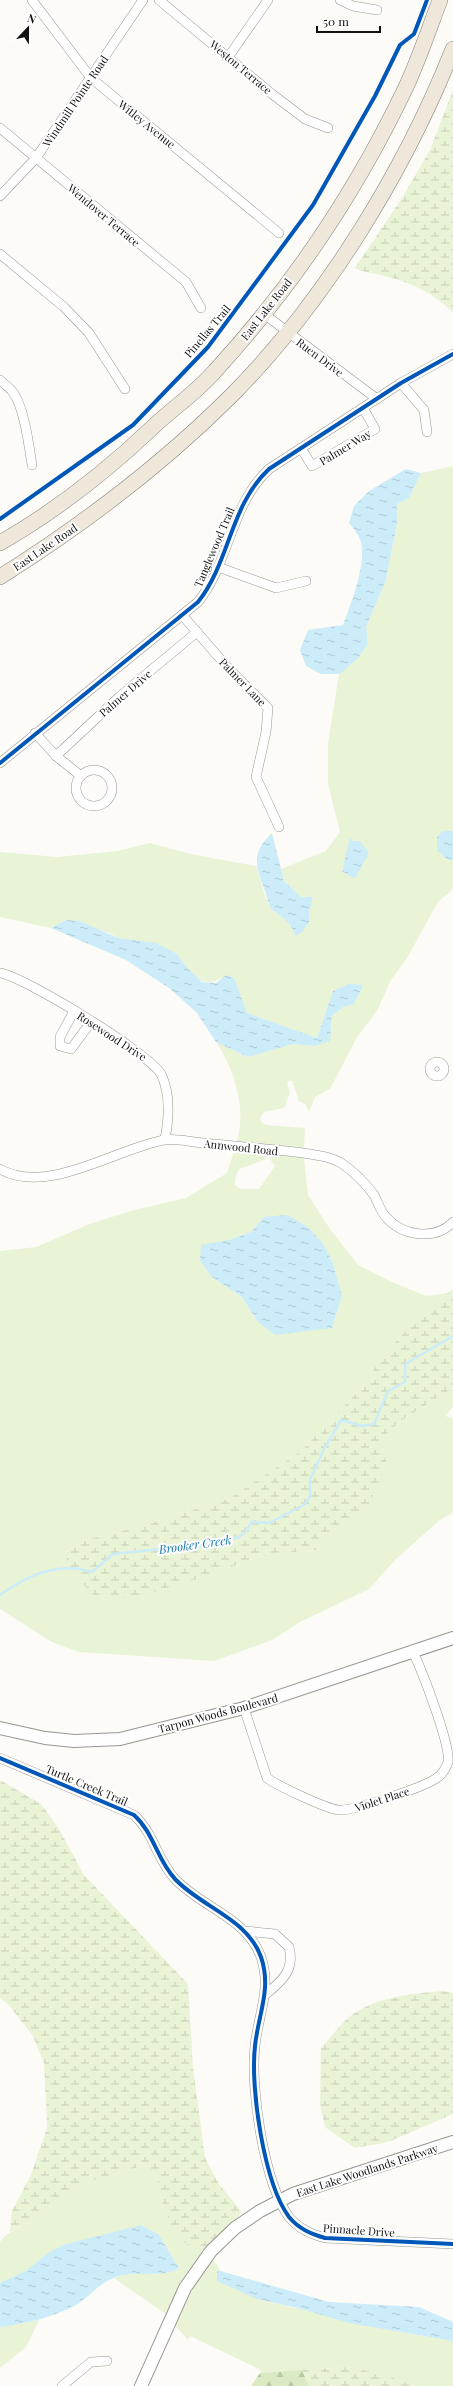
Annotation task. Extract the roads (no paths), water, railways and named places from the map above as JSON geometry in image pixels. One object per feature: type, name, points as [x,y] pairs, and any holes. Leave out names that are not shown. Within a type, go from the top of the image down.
[{"type":"main road","name":"East Lake Road","points":[[0,543],[82,486],[138,442],[214,373],[264,314],[344,202],[372,155],[407,86],[440,0]]},
{"type":"main road","name":"East Lake Road","points":[[0,577],[60,538],[156,465],[232,394],[288,332],[334,268],[398,169],[434,98],[453,49]]},
{"type":"street","name":"Witley Avenue","points":[[32,0],[91,78],[279,233]]},
{"type":"street","name":"Windmill Pointe Road","points":[[0,196],[36,158],[143,0]]},
{"type":"street","name":"Weston Terrace","points":[[159,0],[229,56],[272,94],[305,119],[328,128]]},
{"type":"street","points":[[229,56],[268,0]]},
{"type":"street","points":[[340,0],[353,6],[377,10]]},
{"type":"street","name":"Wendover Terrace","points":[[0,128],[186,282],[201,308]]},
{"type":"street","points":[[0,254],[64,307],[89,333],[125,389]]},
{"type":"street","name":"Ruen Drive","points":[[264,314],[377,400]]},
{"type":"street","name":"Tanglewood Trail","points":[[0,763],[198,602],[209,588],[244,500],[256,481],[269,469],[377,400],[400,383],[453,354]]},
{"type":"street","points":[[0,380],[12,391],[16,398],[28,434],[32,465]]},
{"type":"street","points":[[400,383],[424,410],[427,432]]},
{"type":"street","name":"Palmer Way","points":[[301,448],[312,466],[375,430],[363,408]]},
{"type":"street","points":[[218,567],[276,588],[306,581]]},
{"type":"street","name":"Palmer Lane","points":[[182,616],[268,708],[266,732],[256,777],[279,827]]},
{"type":"street","name":"Palmer Drive","points":[[56,756],[119,697],[197,632]]},
{"type":"street","points":[[35,733],[56,756],[81,776]]},
{"type":"street","points":[[91,770],[97,770],[108,776],[111,780],[112,792],[106,802],[100,805],[89,805],[79,798],[76,786],[81,776],[91,770]]},
{"type":"street","name":"Rosewood Drive","points":[[0,973],[33,986],[144,1055],[160,1073],[165,1085],[168,1104],[166,1140]]},
{"type":"street","points":[[74,1011],[60,1037],[60,1046],[63,1049],[71,1049],[91,1022]]},
{"type":"street","name":"Annwood Road","points":[[0,1169],[25,1177],[41,1178],[58,1175],[134,1148],[166,1140],[323,1156],[342,1164],[357,1176],[373,1195],[385,1216],[398,1228],[420,1234],[436,1233],[453,1222]]},
{"type":"street","name":"Tarpon Woods Boulevard","points":[[0,1728],[45,1738],[74,1741],[120,1739],[244,1708],[412,1650],[453,1638]]},
{"type":"street","name":"Violet Place","points":[[244,1708],[267,1778],[276,1785],[338,1810],[351,1809],[424,1785],[439,1777],[448,1762],[447,1748],[422,1672],[412,1650]]},
{"type":"street","name":"Turtle Creek Trail","points":[[0,1758],[134,1815],[146,1827],[173,1877],[244,1931],[252,1940],[261,1956],[266,1994],[255,2046],[254,2072],[259,2123],[267,2161],[280,2200]]},
{"type":"street","points":[[244,1931],[275,1934],[289,1947],[290,1969],[284,1978],[266,1994]]},
{"type":"street","name":"East Lake Woodlands Parkway","points":[[141,2386],[178,2300],[195,2272],[212,2251],[235,2228],[280,2200],[453,2142]]},
{"type":"street","name":"Pinnacle Drive","points":[[280,2200],[296,2225],[311,2234],[325,2238],[453,2244]]},
{"type":"street","points":[[62,2386],[91,2362],[107,2361]]},
{"type":"water","points":[[406,469],[421,473],[409,498],[397,504],[397,523],[386,580],[366,627],[368,644],[358,658],[340,674],[321,674],[306,666],[300,650],[308,630],[343,625],[346,617],[356,588],[362,559],[362,546],[360,539],[349,523],[354,506],[369,491]]},
{"type":"water","points":[[443,831],[453,831],[453,860],[447,859],[437,850],[437,837]]},
{"type":"water","points":[[272,833],[284,881],[301,897],[313,897],[309,913],[309,922],[302,932],[295,936],[289,923],[272,909],[257,867],[260,847]]},
{"type":"water","points":[[350,838],[353,841],[360,841],[369,853],[356,877],[352,878],[342,871]]},
{"type":"water","points":[[66,920],[80,921],[118,938],[156,943],[177,954],[188,969],[202,982],[216,983],[226,975],[234,978],[247,1013],[317,1038],[333,991],[349,984],[363,985],[354,1004],[343,1007],[332,1016],[330,1041],[314,1046],[293,1044],[248,1057],[216,1042],[197,1013],[169,988],[126,960],[51,928]]},
{"type":"water","points":[[288,1215],[309,1228],[324,1245],[333,1264],[342,1295],[332,1328],[275,1335],[258,1322],[242,1297],[212,1277],[200,1261],[201,1245],[229,1240],[251,1232],[264,1217]]},
{"type":"water","points":[[141,2225],[159,2235],[179,2268],[166,2273],[119,2276],[106,2282],[82,2301],[67,2310],[20,2324],[0,2327],[0,2283],[27,2270],[48,2253],[63,2245]]},
{"type":"water","points":[[217,2270],[329,2302],[419,2307],[453,2322],[453,2341],[349,2323],[298,2308],[257,2299],[217,2281]]},
{"type":"waterway","name":"Brooker Creek","points":[[0,1595],[21,1581],[44,1572],[68,1568],[92,1572],[113,1554],[210,1544],[217,1539],[233,1539],[242,1535],[251,1522],[269,1523],[304,1505],[310,1497],[310,1480],[324,1449],[341,1420],[362,1426],[374,1424],[388,1391],[405,1382],[405,1364],[453,1336]]}]
